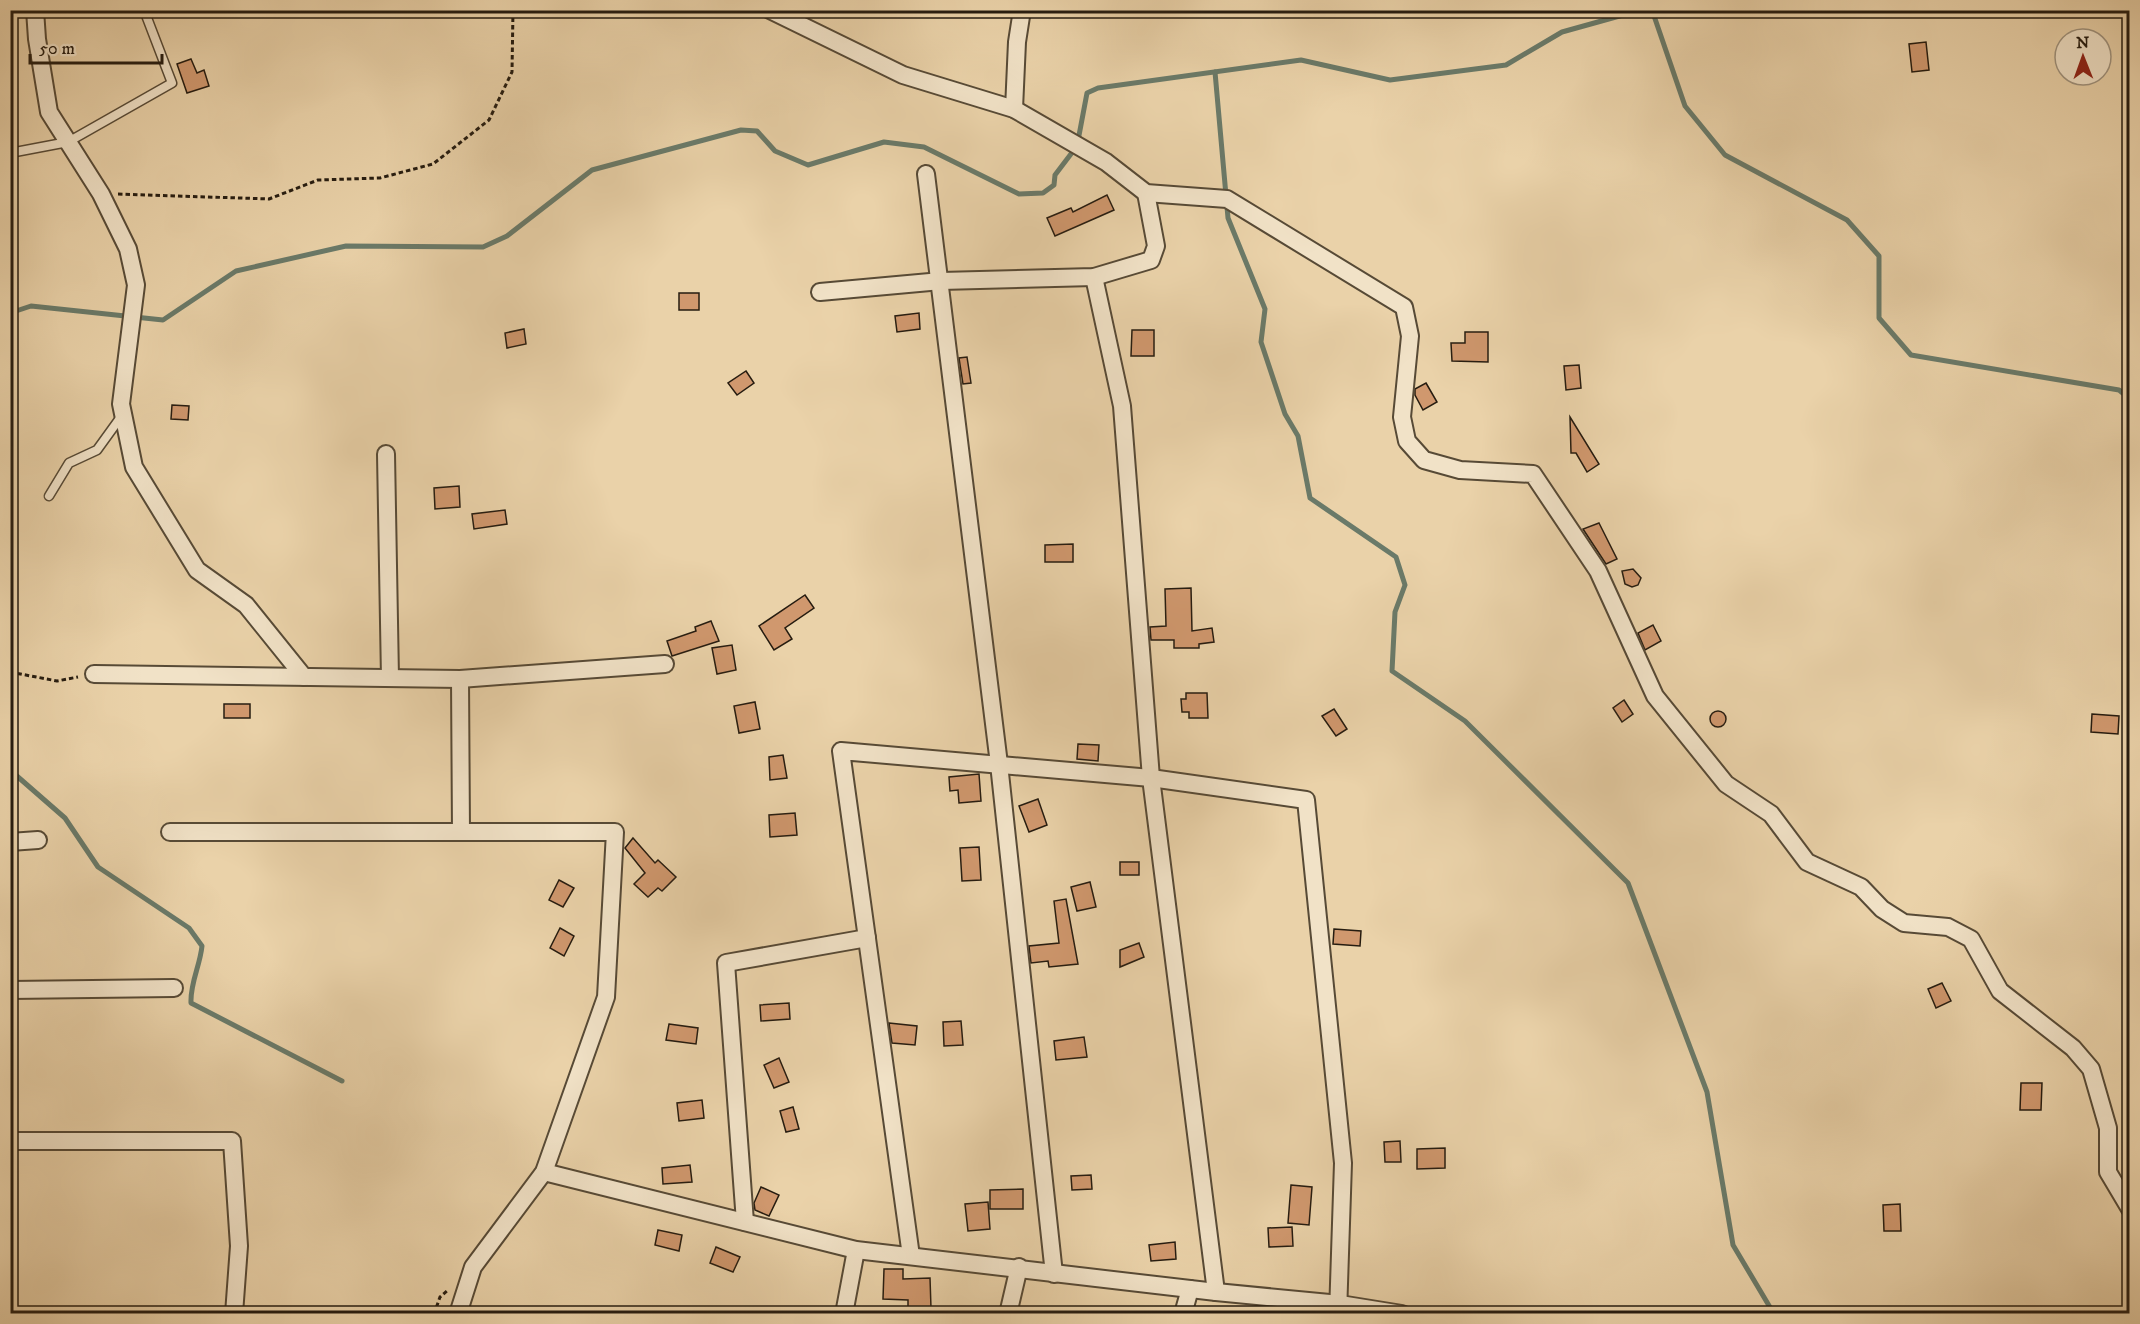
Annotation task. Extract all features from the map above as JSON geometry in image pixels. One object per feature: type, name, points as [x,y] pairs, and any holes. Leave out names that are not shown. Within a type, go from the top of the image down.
[{"type":"street","points":[[35,10],[37,39],[49,112],[101,194],[128,249],[136,285],[121,404],[134,467],[197,570],[246,605],[304,677]]},
{"type":"street","points":[[770,10],[903,75],[1014,109],[1106,162],[1146,193],[1227,199],[1404,308],[1410,336],[1402,417],[1407,441],[1424,460],[1460,470],[1533,474],[1598,571],[1655,696],[1726,784],[1771,814],[1807,862],[1862,887],[1882,909],[1904,923],[1948,927],[1971,939],[2000,991],[2073,1048],[2091,1069],[2108,1128],[2108,1172],[2130,1209]]},
{"type":"street","points":[[1014,109],[1017,42],[1022,10]]},
{"type":"street","points":[[926,174],[999,764],[1054,1274]]},
{"type":"street","points":[[820,292],[941,281],[1094,277],[1151,260],[1156,246],[1146,193]]},
{"type":"street","points":[[1094,277],[1122,406],[1151,778],[1216,1292]]},
{"type":"street","points":[[386,454],[390,678]]},
{"type":"street","points":[[94,674],[460,679],[665,664]]},
{"type":"street","points":[[460,679],[461,832]]},
{"type":"street","points":[[911,1256],[841,751],[1151,778],[1306,800],[1343,1163],[1339,1309]]},
{"type":"street","points":[[170,832],[615,832],[606,998],[544,1173],[473,1267],[458,1314]]},
{"type":"street","points":[[10,842],[38,840]]},
{"type":"street","points":[[745,1222],[726,963],[867,938]]},
{"type":"street","points":[[10,990],[174,988]]},
{"type":"street","points":[[10,1141],[232,1141],[239,1246],[234,1314]]},
{"type":"street","points":[[544,1173],[856,1250],[1018,1267],[1054,1274],[1216,1292],[1339,1309],[1402,1314]]},
{"type":"street","points":[[844,1314],[856,1250]]},
{"type":"street","points":[[1008,1314],[1018,1267]]},
{"type":"street","points":[[1183,1314],[1190,1289]]},
{"type":"lane","points":[[10,153],[68,142],[172,82],[144,10]]},
{"type":"lane","points":[[49,496],[69,462],[97,450],[123,414]]},
{"type":"path","points":[[101,194],[269,199],[318,180],[380,178],[433,164],[489,120],[512,72],[513,10]]},
{"type":"path","points":[[10,672],[57,681],[94,674]]},
{"type":"building","points":[[1926,42],[1929,70],[1912,72],[1909,44]]},
{"type":"building","points":[[191,59],[197,73],[204,70],[209,86],[187,93],[177,64]]},
{"type":"building","points":[[1107,195],[1114,210],[1055,236],[1047,218],[1071,208],[1073,212]]},
{"type":"building","points":[[679,293],[699,293],[699,310],[679,310]]},
{"type":"building","points":[[919,313],[920,329],[897,332],[895,316]]},
{"type":"building","points":[[524,329],[526,344],[507,348],[505,333]]},
{"type":"building","points":[[1132,330],[1154,330],[1154,356],[1131,356]]},
{"type":"building","points":[[1465,332],[1488,332],[1488,362],[1452,361],[1451,343],[1465,343]]},
{"type":"building","points":[[967,357],[971,383],[963,384],[959,358]]},
{"type":"building","points":[[1579,365],[1581,388],[1566,390],[1564,366]]},
{"type":"building","points":[[746,371],[754,383],[737,395],[728,383]]},
{"type":"building","points":[[1426,383],[1437,402],[1423,410],[1415,395],[1415,389]]},
{"type":"building","points":[[172,405],[189,406],[188,420],[171,419]]},
{"type":"building","points":[[1570,417],[1599,464],[1587,472],[1576,453],[1571,453]]},
{"type":"building","points":[[459,486],[460,507],[435,509],[434,488]]},
{"type":"building","points":[[505,510],[507,524],[474,529],[472,514]]},
{"type":"building","points":[[1599,523],[1617,559],[1606,564],[1583,529]]},
{"type":"building","points":[[1073,544],[1073,562],[1045,562],[1045,545]]},
{"type":"building","points":[[1633,569],[1641,578],[1638,585],[1632,587],[1625,584],[1622,571]]},
{"type":"building","points":[[1191,588],[1192,631],[1212,628],[1214,642],[1199,644],[1199,648],[1174,648],[1174,640],[1151,640],[1150,627],[1166,626],[1165,589]]},
{"type":"building","points":[[805,595],[814,608],[785,628],[792,639],[774,650],[759,626]]},
{"type":"building","points":[[711,621],[719,641],[672,656],[667,641],[696,631],[695,627]]},
{"type":"building","points":[[1653,625],[1661,641],[1645,650],[1638,633]]},
{"type":"building","points":[[732,645],[736,670],[717,674],[712,648]]},
{"type":"building","points":[[1186,693],[1207,693],[1208,718],[1189,718],[1189,712],[1182,712],[1181,699],[1186,699]]},
{"type":"building","points":[[1624,700],[1633,714],[1622,722],[1613,708]]},
{"type":"building","points":[[755,702],[760,729],[739,733],[734,706]]},
{"type":"building","points":[[224,704],[250,704],[250,718],[224,718]]},
{"type":"building","points":[[1334,709],[1347,729],[1336,736],[1322,716]]},
{"type":"building","points":[[1718,711],[1726,719],[1718,727],[1710,719]]},
{"type":"building","points":[[2092,714],[2119,716],[2118,734],[2091,732]]},
{"type":"building","points":[[1078,744],[1099,745],[1098,761],[1077,759]]},
{"type":"building","points":[[783,755],[787,778],[770,780],[769,757]]},
{"type":"building","points":[[979,774],[981,801],[959,803],[958,790],[950,791],[949,777]]},
{"type":"building","points":[[1038,799],[1047,825],[1029,832],[1019,806]]},
{"type":"building","points":[[795,813],[797,835],[770,837],[769,815]]},
{"type":"building","points":[[633,838],[655,863],[658,860],[676,877],[662,891],[658,888],[648,897],[634,884],[645,873],[625,848]]},
{"type":"building","points":[[979,847],[981,880],[962,881],[960,848]]},
{"type":"building","points":[[1120,862],[1139,862],[1139,875],[1120,875]]},
{"type":"building","points":[[559,880],[574,888],[563,907],[549,900]]},
{"type":"building","points":[[1090,882],[1096,907],[1077,911],[1071,887]]},
{"type":"building","points":[[1066,899],[1078,964],[1049,967],[1048,961],[1031,963],[1029,946],[1059,943],[1054,901]]},
{"type":"building","points":[[560,928],[574,936],[564,956],[550,948]]},
{"type":"building","points":[[1334,929],[1361,931],[1360,946],[1333,944]]},
{"type":"building","points":[[1139,943],[1144,957],[1120,967],[1120,950]]},
{"type":"building","points":[[1942,983],[1951,1001],[1936,1008],[1928,989]]},
{"type":"building","points":[[789,1003],[790,1019],[761,1021],[760,1005]]},
{"type":"building","points":[[961,1021],[963,1045],[944,1046],[943,1022]]},
{"type":"building","points":[[889,1023],[917,1026],[915,1045],[892,1043]]},
{"type":"building","points":[[669,1024],[698,1028],[696,1044],[666,1040]]},
{"type":"building","points":[[1084,1037],[1087,1057],[1056,1060],[1054,1041]]},
{"type":"building","points":[[779,1058],[789,1082],[774,1088],[764,1065]]},
{"type":"building","points":[[2021,1083],[2042,1083],[2041,1110],[2020,1110]]},
{"type":"building","points":[[702,1100],[704,1118],[679,1121],[677,1103]]},
{"type":"building","points":[[793,1107],[799,1129],[786,1132],[780,1111]]},
{"type":"building","points":[[1400,1141],[1401,1162],[1385,1162],[1384,1142]]},
{"type":"building","points":[[1445,1148],[1445,1168],[1417,1169],[1417,1149]]},
{"type":"building","points":[[690,1165],[692,1182],[663,1184],[662,1168]]},
{"type":"building","points":[[1091,1175],[1092,1189],[1072,1190],[1071,1176]]},
{"type":"building","points":[[1291,1185],[1312,1187],[1309,1225],[1288,1223]]},
{"type":"building","points":[[761,1187],[779,1195],[769,1216],[755,1210],[754,1203]]},
{"type":"building","points":[[1023,1189],[1023,1209],[990,1209],[990,1190]]},
{"type":"building","points":[[988,1202],[990,1229],[968,1231],[965,1204]]},
{"type":"building","points":[[1900,1204],[1901,1231],[1884,1231],[1883,1205]]},
{"type":"building","points":[[1292,1227],[1293,1246],[1269,1247],[1268,1228]]},
{"type":"building","points":[[658,1230],[682,1235],[679,1251],[655,1245]]},
{"type":"building","points":[[1175,1242],[1176,1259],[1151,1261],[1149,1245]]},
{"type":"building","points":[[716,1247],[740,1257],[733,1272],[710,1263]]},
{"type":"building","points":[[884,1269],[903,1269],[903,1279],[930,1278],[931,1308],[908,1308],[908,1300],[883,1299]]},
{"type":"waterway","points":[[10,313],[31,306],[163,320],[236,271],[346,246],[483,247],[507,236],[592,170],[741,130],[757,131],[775,151],[808,165],[884,142],[924,147],[1019,194],[1043,193],[1054,185],[1055,175],[1077,146],[1087,93],[1098,88],[1301,60],[1390,80],[1506,65],[1562,32],[1641,10]]},
{"type":"waterway","points":[[1652,10],[1685,106],[1725,155],[1847,220],[1879,256],[1879,318],[1911,355],[2119,390],[2130,399]]},
{"type":"waterway","points":[[1215,72],[1228,218],[1265,309],[1261,342],[1285,414],[1298,436],[1310,498],[1396,557],[1405,585],[1395,612],[1392,671],[1465,721],[1628,883],[1707,1092],[1733,1245],[1774,1314]]},
{"type":"waterway","points":[[10,770],[65,818],[98,867],[189,928],[202,946],[192,988],[191,1003],[342,1081]]}]
